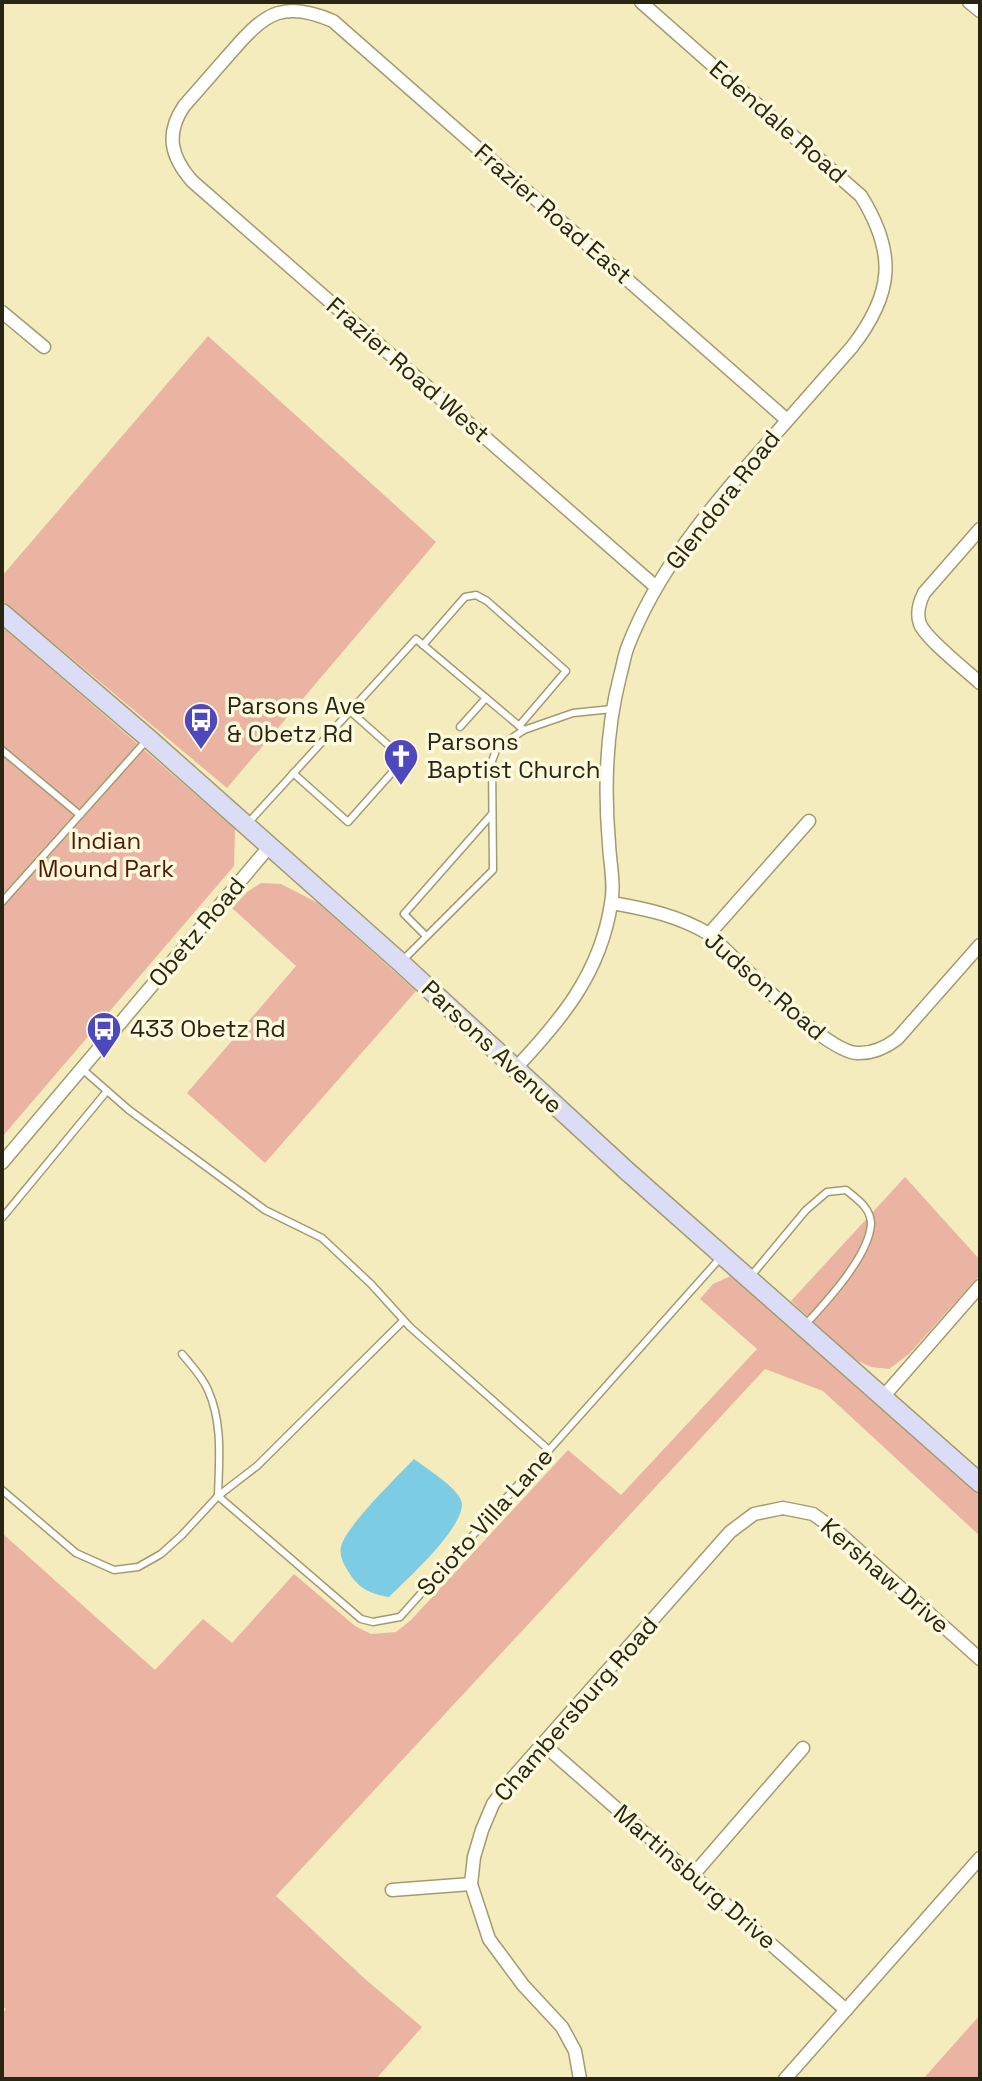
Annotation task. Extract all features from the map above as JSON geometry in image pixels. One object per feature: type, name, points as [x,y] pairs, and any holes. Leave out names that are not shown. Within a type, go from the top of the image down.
[{"type":"street","name":"Edendale Road","points":[[641,2],[861,196],[882,238],[886,262]]},
{"type":"street","points":[[969,2],[980,11]]},
{"type":"street","name":"Frazier Road West","points":[[317,10],[306,6],[286,6],[258,21],[179,114],[172,134],[179,164],[192,181],[656,587]]},
{"type":"street","name":"Frazier Road East","points":[[317,10],[787,420]]},
{"type":"street","name":"Glendora Road","points":[[515,1069],[576,998],[596,958],[612,903],[614,883],[609,844],[607,763],[612,709],[627,648],[656,587],[687,539],[867,328],[878,308],[886,262]]},
{"type":"street","points":[[2,312],[44,347]]},
{"type":"street","points":[[980,529],[924,593],[918,617],[926,634],[980,683]]},
{"type":"street","name":"Parsons Avenue","points":[[2,613],[400,962],[723,1256],[980,1483]]},
{"type":"street","points":[[709,934],[809,821]]},
{"type":"street","name":"Obetz Road","points":[[2,1163],[269,847]]},
{"type":"street","name":"Judson Road","points":[[612,903],[666,914],[709,934],[823,1038],[855,1054],[884,1048],[897,1039],[980,945]]},
{"type":"street","points":[[883,1397],[980,1286]]},
{"type":"street","name":"Kershaw Drive","points":[[783,1508],[813,1514],[837,1531],[980,1659]]},
{"type":"street","name":"Chambersburg Road","points":[[580,2079],[575,2051],[562,2027],[523,1985],[489,1939],[471,1884],[474,1857],[482,1830],[493,1804],[509,1782],[730,1532],[754,1514],[783,1508]]},
{"type":"street","name":"Martinsburg Drive","points":[[543,1744],[846,2010]]},
{"type":"street","points":[[693,1875],[803,1748]]},
{"type":"street","points":[[785,2079],[980,1858]]},
{"type":"street","points":[[392,1890],[471,1884]]},
{"type":"lane","points":[[400,962],[493,870],[492,761],[497,748],[521,728],[566,671],[487,601],[476,595],[465,597],[423,645]]},
{"type":"lane","points":[[245,826],[416,639],[521,728]]},
{"type":"lane","points":[[460,727],[486,698]]},
{"type":"lane","points":[[521,728],[573,713],[612,709]]},
{"type":"lane","points":[[293,773],[348,822],[404,759],[350,711]]},
{"type":"lane","points":[[2,902],[148,738]]},
{"type":"lane","points":[[2,750],[80,815]]},
{"type":"lane","points":[[426,936],[404,914],[492,814]]},
{"type":"lane","points":[[81,1068],[129,1110],[265,1210],[322,1238],[371,1284],[403,1321],[549,1450]]},
{"type":"lane","points":[[2,1218],[107,1091]]},
{"type":"lane","points":[[749,1278],[806,1210],[827,1192],[846,1190],[863,1203],[871,1222],[864,1248],[840,1285],[804,1327]]},
{"type":"lane","name":"Scioto Villa Lane","points":[[218,1496],[361,1619],[373,1622],[400,1617],[723,1256]]},
{"type":"lane","points":[[2,1490],[76,1553],[114,1570],[138,1567],[161,1554],[218,1496],[257,1466],[403,1321]]},
{"type":"lane","points":[[182,1354],[207,1388],[215,1408],[219,1454],[218,1496]]},
{"type":"green space","points":[[208,336],[436,542],[227,788],[2,600],[2,576]]},
{"type":"green space","name":"Indian Mound Park","points":[[2,626],[235,829],[234,866],[2,1137]]},
{"type":"green space","points":[[261,883],[281,884],[318,903],[416,991],[265,1163],[187,1093],[296,966],[232,908]]},
{"type":"green space","points":[[905,1177],[980,1260],[980,1275],[909,1354],[889,1369],[871,1367],[854,1359],[791,1301]]},
{"type":"green space","points":[[733,1275],[980,1494],[980,1536],[823,1391],[765,1369],[276,1896],[422,2027],[376,2079],[2,2079],[2,2014],[6,2009],[2,2006],[2,1533],[155,1670],[203,1619],[232,1643],[294,1574],[355,1626],[371,1634],[396,1632],[411,1620],[568,1450],[621,1495],[757,1349],[700,1299],[713,1284]]},
{"type":"green space","points":[[980,2015],[980,2079],[923,2079]]},
{"type":"water","points":[[414,1459],[453,1489],[461,1500],[461,1510],[456,1523],[434,1551],[389,1597],[382,1596],[356,1582],[344,1563],[341,1547],[352,1527]]},
{"type":"place","name":"Parsons Ave & Obetz Rd","points":[[201,751]]},
{"type":"place","name":"Parsons Baptist Church","points":[[401,787]]},
{"type":"place","name":"433 Obetz Rd","points":[[104,1060]]}]
